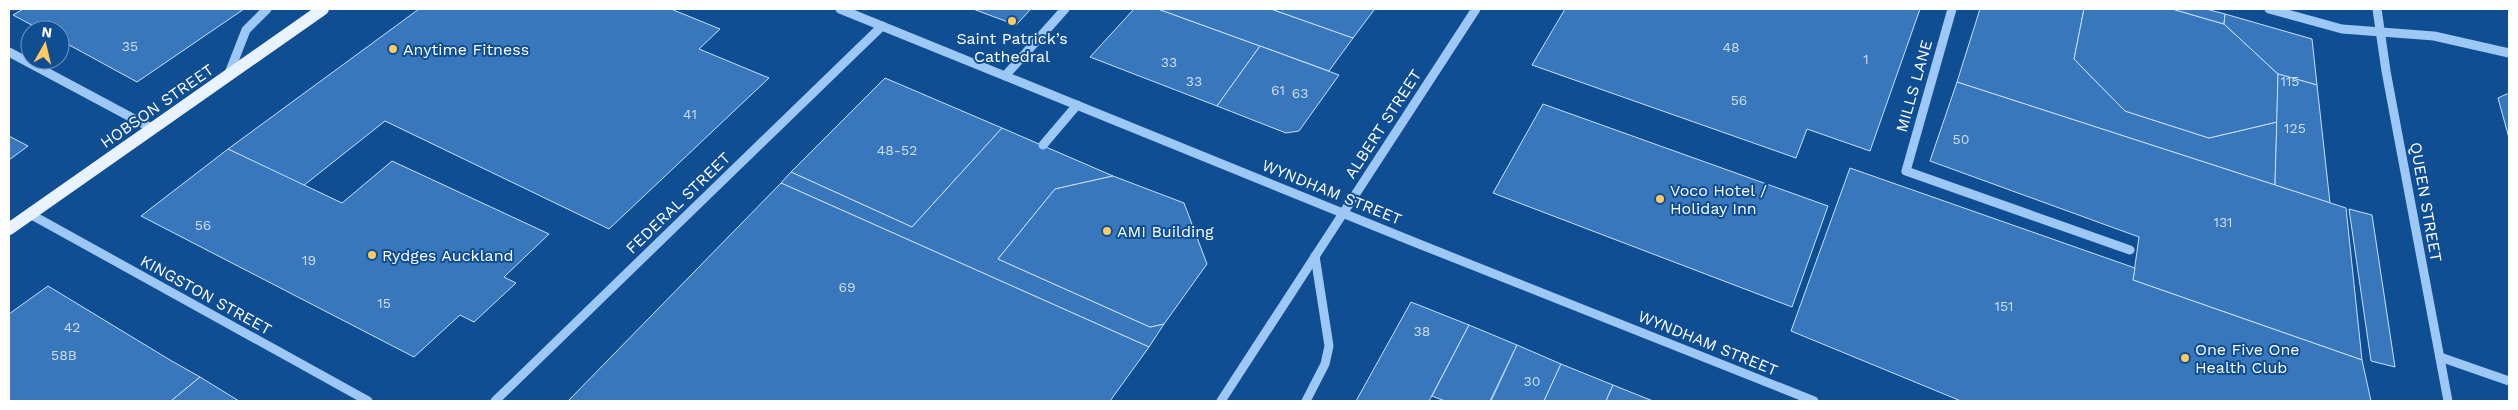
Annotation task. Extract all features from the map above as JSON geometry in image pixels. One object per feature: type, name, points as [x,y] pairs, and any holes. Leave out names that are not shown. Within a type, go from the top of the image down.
[{"type":"main road","name":"HOBSON STREET","points":[[9,229],[323,9]]},
{"type":"street","points":[[228,76],[244,33],[253,19],[267,9]]},
{"type":"street","name":"WYNDHAM STREET","points":[[840,9],[1814,401]]},
{"type":"street","points":[[1005,76],[1065,9]]},
{"type":"street","name":"ALBERT STREET","points":[[1221,401],[1476,9]]},
{"type":"street","name":"MILLS LANE","points":[[1952,9],[1906,171],[2130,250]]},
{"type":"street","points":[[2269,9],[2342,30],[2381,31],[2442,37],[2509,53]]},
{"type":"street","name":"QUEEN STREET","points":[[2377,9],[2448,401]]},
{"type":"street","name":"FEDERAL STREET","points":[[495,401],[882,26]]},
{"type":"street","points":[[9,52],[153,129]]},
{"type":"street","points":[[1043,145],[1077,105]]},
{"type":"street","name":"KINGSTON STREET","points":[[30,214],[368,401]]},
{"type":"street","points":[[1306,401],[1326,364],[1329,346],[1315,256]]},
{"type":"street","points":[[2440,358],[2509,381]]},
{"type":"building","points":[[23,9],[244,9],[137,82],[70,45],[70,20],[22,20],[13,15]]},
{"type":"building","points":[[419,9],[671,9],[720,29],[699,49],[769,78],[609,229],[385,121],[303,186],[228,149]]},
{"type":"building","name":"Saint Patrick’s Cathedral","points":[[973,9],[1031,9],[1016,25]]},
{"type":"building","points":[[1134,9],[1158,9],[1260,46],[1217,106],[1090,57]]},
{"type":"building","points":[[1158,9],[1271,9],[1353,38],[1329,71]]},
{"type":"building","points":[[1271,9],[1370,9],[1374,10],[1353,38]]},
{"type":"building","points":[[1565,9],[1920,9],[1870,151],[1807,129],[1796,158],[1532,65]]},
{"type":"building","points":[[1980,9],[2084,9],[2074,59],[2125,111],[2209,138],[2277,122],[2275,185],[1957,82]]},
{"type":"building","points":[[2084,9],[2172,9],[2224,24],[2278,74],[2277,122],[2209,138],[2125,111],[2074,59]]},
{"type":"building","points":[[2172,9],[2206,9],[2225,14],[2224,24]]},
{"type":"building","points":[[2225,14],[2312,39],[2317,85],[2278,74],[2224,24]]},
{"type":"building","points":[[1260,46],[1339,75],[1299,131],[1286,133],[1217,106]]},
{"type":"building","points":[[2278,74],[2317,85],[2330,203],[2275,185]]},
{"type":"building","points":[[885,78],[1002,128],[912,227],[791,172]]},
{"type":"building","points":[[1957,82],[2346,208],[2362,360],[2133,280],[2139,237],[1930,161]]},
{"type":"building","points":[[2509,93],[2509,138],[2498,98]]},
{"type":"building","name":"Voco Hotel / Holiday Inn","points":[[1543,104],[1828,206],[1792,307],[1493,193]]},
{"type":"building","points":[[1002,128],[1113,176],[1055,189],[998,259],[1150,327],[1164,324],[1149,347],[781,183],[791,172],[912,227]]},
{"type":"building","points":[[9,136],[28,146],[9,160]]},
{"type":"building","name":"Rydges Auckland","points":[[228,149],[342,203],[392,161],[549,234],[504,277],[516,283],[474,322],[460,315],[414,357],[141,216]]},
{"type":"building","points":[[1850,168],[2135,268],[2133,280],[2362,360],[2371,401],[1961,401],[1791,331]]},
{"type":"building","name":"AMI Building","points":[[1113,176],[1184,203],[1207,264],[1164,324],[1150,327],[998,259],[1055,189]]},
{"type":"building","points":[[781,183],[1149,347],[1110,401],[568,401]]},
{"type":"building","points":[[2349,209],[2372,215],[2395,367],[2371,361]]},
{"type":"building","points":[[48,286],[200,377],[171,401],[9,401],[9,314]]},
{"type":"building","points":[[1411,302],[1469,325],[1429,401],[1356,401]]},
{"type":"building","points":[[1469,325],[1517,345],[1490,401],[1445,401],[1432,396]]},
{"type":"building","points":[[1517,345],[1561,364],[1544,401],[1491,401]]},
{"type":"building","points":[[1561,364],[1613,385],[1606,401],[1544,401]]},
{"type":"building","points":[[200,377],[239,401],[171,401]]},
{"type":"building","points":[[1613,385],[1653,401],[1606,401]]},
{"type":"place","name":"Saint Patrick’s Cathedral","points":[[1012,21]]},
{"type":"place","name":"Anytime Fitness","points":[[393,49]]},
{"type":"place","name":"Voco Hotel / Holiday Inn","points":[[1660,199]]},
{"type":"place","name":"AMI Building","points":[[1107,231]]},
{"type":"place","name":"Rydges Auckland","points":[[372,255]]},
{"type":"place","name":"One Five One Health Club","points":[[2185,358]]}]
